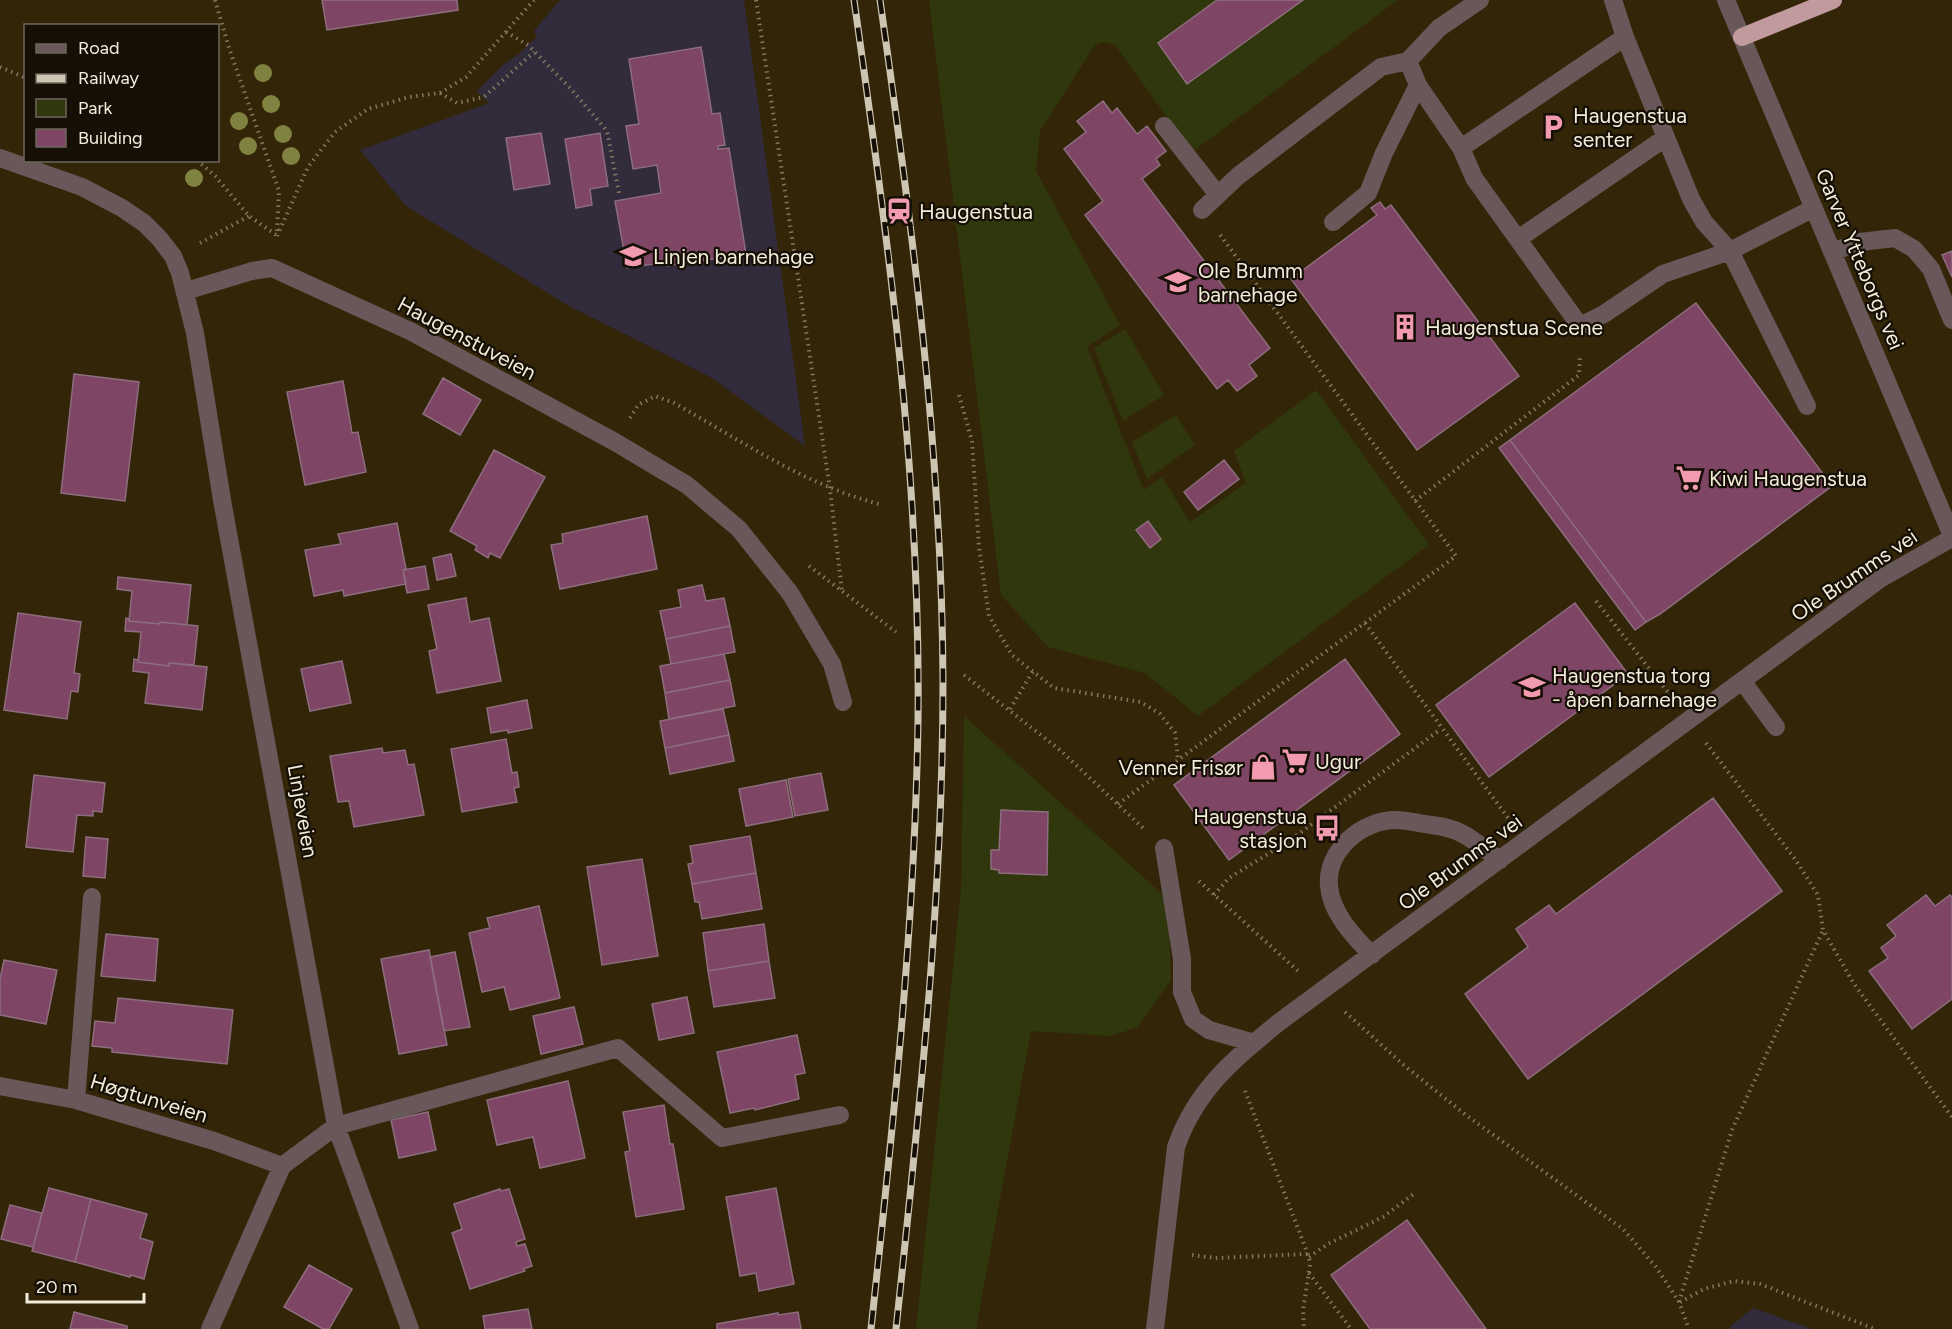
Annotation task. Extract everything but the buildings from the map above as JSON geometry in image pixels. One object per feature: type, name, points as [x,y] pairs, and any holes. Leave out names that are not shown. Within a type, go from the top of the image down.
[{"type":"highway","points":[[1742,37],[1833,0]]},
{"type":"street","points":[[1202,210],[1238,176],[1381,67],[1408,60],[1440,28],[1480,0]]},
{"type":"street","points":[[1613,0],[1625,37],[1691,199],[1704,222],[1730,251],[1807,406]]},
{"type":"street","name":"Garver Ytteborgs vei","points":[[1726,0],[1832,252],[1944,498],[1952,537]]},
{"type":"street","points":[[1461,148],[1625,37]]},
{"type":"street","points":[[1408,60],[1418,85],[1461,148],[1474,178],[1580,326],[1604,314],[1663,274],[1730,251],[1814,208]]},
{"type":"street","points":[[1333,222],[1368,193],[1384,153],[1418,85]]},
{"type":"street","points":[[1164,126],[1218,195]]},
{"type":"street","points":[[1518,239],[1665,138]]},
{"type":"street","points":[[0,158],[82,187],[122,208],[144,223],[173,256],[186,291]]},
{"type":"street","points":[[1832,252],[1860,242],[1895,238],[1914,249],[1931,269],[1952,320]]},
{"type":"street","name":"Haugenstuveien","points":[[186,291],[252,271],[272,268],[410,331],[615,442],[687,485],[739,529],[790,593],[832,664],[843,702]]},
{"type":"street","name":"Linjeveien","points":[[186,291],[336,1126],[410,1329]]},
{"type":"street","name":"Ole Brumms vei","points":[[1155,1329],[1176,1147],[1184,1124],[1212,1083],[1254,1042],[1880,579],[1952,537]]},
{"type":"street","points":[[1743,682],[1776,727]]},
{"type":"street","points":[[1372,955],[1354,937],[1334,907],[1329,886],[1331,866],[1340,848],[1353,834],[1372,825],[1396,820],[1447,828],[1463,833],[1500,860]]},
{"type":"street","points":[[1164,848],[1182,959],[1182,992],[1193,1019],[1209,1030],[1254,1042]]},
{"type":"street","points":[[75,1100],[92,897]]},
{"type":"street","points":[[210,1329],[282,1166],[336,1126],[618,1047],[722,1138],[840,1115]]},
{"type":"street","name":"Høgtunveien","points":[[0,1086],[75,1100],[214,1141],[282,1166]]},
{"type":"path","points":[[215,0],[229,48],[279,191],[277,236]]},
{"type":"path","points":[[277,236],[308,167],[335,132],[368,109],[409,97],[440,93],[466,77],[534,0]]},
{"type":"path","points":[[756,0],[830,489],[842,592],[896,632]]},
{"type":"path","points":[[506,32],[528,45],[571,89],[607,131],[619,193]]},
{"type":"path","points":[[440,93],[458,103],[484,97],[534,52]]},
{"type":"path","points":[[0,67],[24,77]]},
{"type":"path","points":[[199,162],[215,176],[249,216],[277,236]]},
{"type":"path","points":[[1118,804],[1456,556],[1202,210]]},
{"type":"path","points":[[193,248],[249,216]]},
{"type":"path","points":[[1415,501],[1579,375],[1580,326]]},
{"type":"path","points":[[959,395],[972,441],[979,547],[989,616],[1012,655],[1054,688],[1141,702],[1160,714],[1175,733],[1178,759]]},
{"type":"path","points":[[629,420],[638,405],[655,396],[674,403],[830,489],[879,504]]},
{"type":"path","points":[[1596,601],[1673,699]]},
{"type":"path","points":[[1365,623],[1510,821]]},
{"type":"path","points":[[1010,709],[1033,671]]},
{"type":"path","points":[[964,675],[1060,750],[1298,972]]},
{"type":"path","points":[[1214,895],[1229,878],[1289,841],[1441,729]]},
{"type":"path","points":[[1705,742],[1794,859],[1818,895],[1823,930],[1854,984],[1952,1117]]},
{"type":"path","points":[[1679,1302],[1732,1130],[1823,930]]},
{"type":"path","points":[[1345,1012],[1406,1067],[1458,1108],[1623,1228],[1656,1267],[1679,1302],[1689,1329]]},
{"type":"path","points":[[1242,1082],[1309,1256],[1309,1273],[1303,1310],[1304,1329]]},
{"type":"path","points":[[1215,1258],[1309,1256],[1383,1217],[1415,1193]]},
{"type":"path","points":[[1309,1273],[1350,1329]]},
{"type":"path","points":[[1679,1302],[1704,1289],[1734,1281],[1760,1284],[1875,1329]]},
{"type":"shaded area","name":"Linjen barnehage","points":[[560,0],[744,0],[805,446],[712,378],[569,306],[406,206],[360,150],[489,103],[477,91],[504,64],[537,37],[534,31]]},
{"type":"shaded area","points":[[1753,1308],[1812,1329],[1730,1329]]},
{"type":"green space","points":[[929,0],[1398,0],[1192,152],[1115,45],[1104,42],[1095,45],[1040,131],[1036,171],[1120,325],[1087,347],[1144,490],[1162,477],[1190,522],[1246,483],[1234,451],[1316,390],[1429,545],[1198,716],[1145,673],[1048,647],[1001,595]]},
{"type":"green space","points":[[1125,329],[1164,395],[1123,421],[1094,348]]},
{"type":"green space","points":[[1176,415],[1195,445],[1147,479],[1132,442]]},
{"type":"green space","points":[[964,716],[1168,899],[1171,980],[1138,1027],[1111,1036],[1031,1031],[976,1329],[916,1329],[961,888]]},
{"type":"railway","points":[[854,0],[879,179],[900,359],[908,449],[918,630],[916,797],[908,949],[871,1329]]},
{"type":"railway","points":[[880,0],[914,254],[931,424],[941,595],[943,681],[942,762],[934,924],[921,1086],[896,1329]]},
{"type":"place","name":"Haugenstua senter","points":[[1553,127]]},
{"type":"place","name":"Haugenstua","points":[[899,211]]},
{"type":"place","name":"Linjen barnehage","points":[[633,256]]},
{"type":"place","name":"Ole Brumm barnehage","points":[[1178,282]]},
{"type":"place","name":"Haugenstua Scene","points":[[1405,327]]},
{"type":"place","name":"Kiwi Haugenstua","points":[[1689,478]]},
{"type":"place","name":"Haugenstua torg - åpen barnehage","points":[[1532,687]]},
{"type":"place","name":"Ugur","points":[[1295,761]]},
{"type":"place","name":"Venner Frisør","points":[[1263,767]]},
{"type":"place","name":"Haugenstua stasjon","points":[[1327,828]]}]
